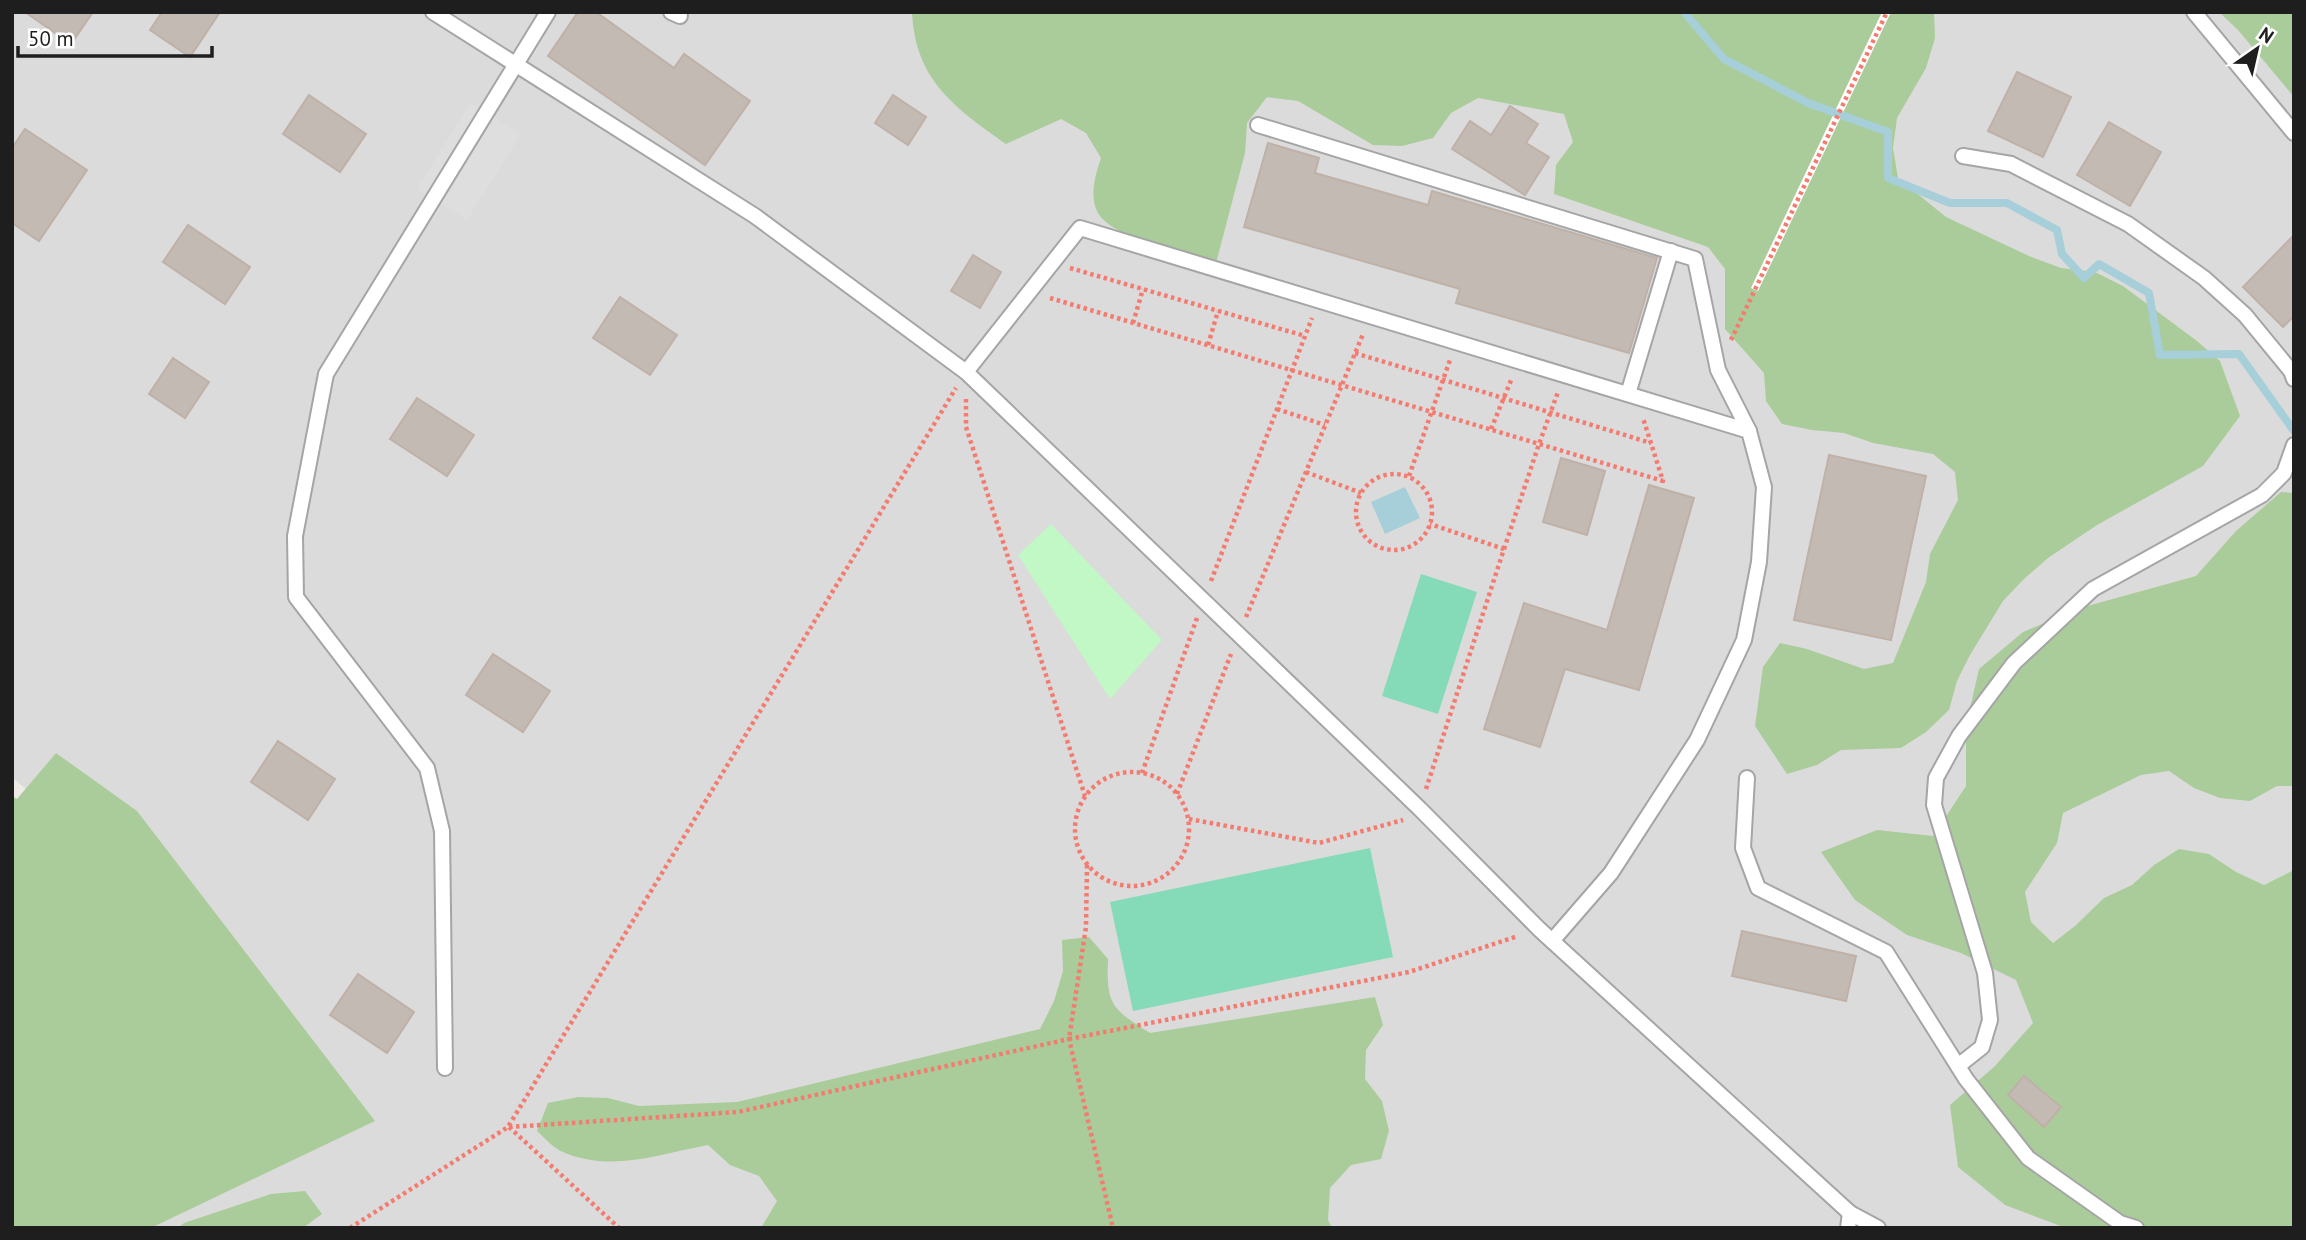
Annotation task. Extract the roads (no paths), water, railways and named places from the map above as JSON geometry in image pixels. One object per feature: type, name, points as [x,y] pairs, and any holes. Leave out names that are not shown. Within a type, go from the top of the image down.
[{"type":"lane","points":[[433,12],[755,216],[965,372],[1420,809],[1539,929],[1850,1213],[1878,1228]]},
{"type":"lane","points":[[445,1068],[442,831],[427,768],[296,597],[295,536],[326,374],[548,12]]},
{"type":"lane","points":[[2193,12],[2294,133]]},
{"type":"lane","points":[[1258,125],[1695,259],[1718,370],[1749,431],[1763,486],[1759,562],[1744,640],[1697,740],[1611,873],[1552,941]]},
{"type":"lane","points":[[1963,156],[2011,164],[2128,224],[2204,278],[2245,315],[2291,371],[2294,379]]},
{"type":"lane","points":[[965,372],[1080,228],[1749,431]]},
{"type":"lane","points":[[1632,396],[1671,251]]},
{"type":"lane","points":[[1958,1066],[1982,1047],[1990,1020],[1985,973],[1934,805],[1936,778],[1959,736],[2014,663],[2093,589],[2262,495],[2284,473],[2294,445]]},
{"type":"lane","points":[[1746,778],[1743,848],[1758,888],[1886,952],[1958,1066],[2028,1158],[2120,1223],[2136,1228]]},
{"type":"lane","points":[[1848,1228],[1850,1213]]},
{"type":"water","points":[[1405,487],[1420,518],[1385,534],[1371,502]]},
{"type":"waterway","points":[[1684,12],[1724,59],[1808,103],[1888,132],[1888,178],[1950,203],[2007,203],[2057,230],[2062,254],[2084,278],[2099,264],[2149,293],[2160,355],[2239,354],[2294,431]]}]
